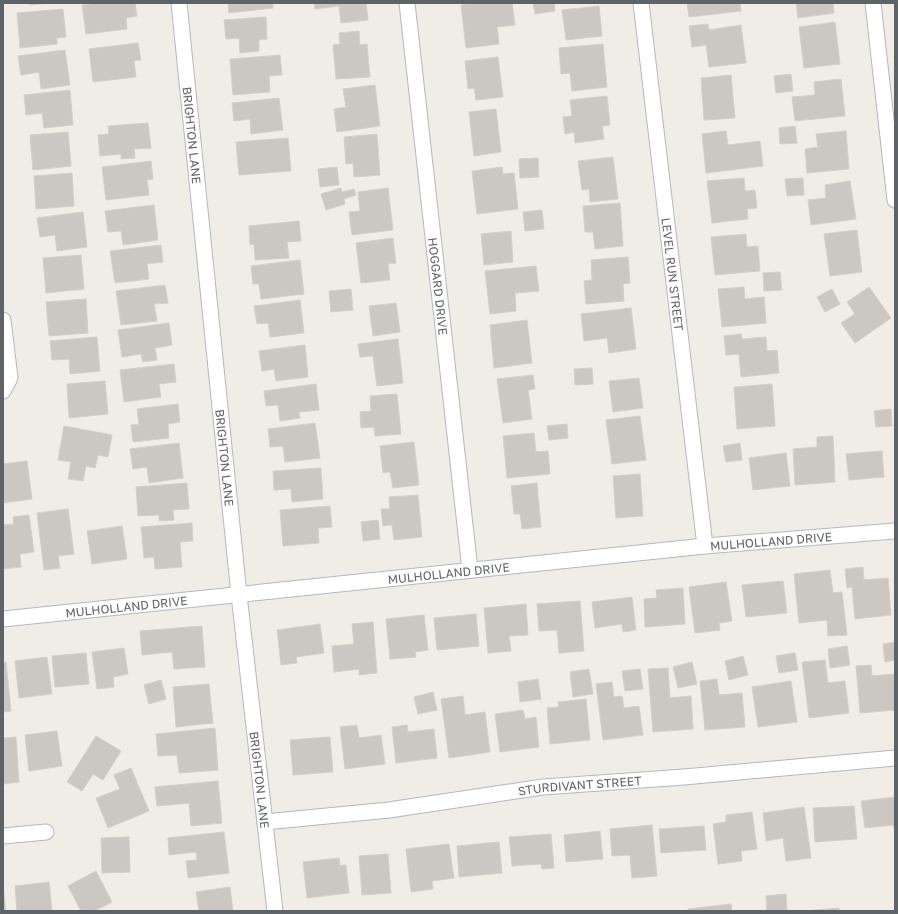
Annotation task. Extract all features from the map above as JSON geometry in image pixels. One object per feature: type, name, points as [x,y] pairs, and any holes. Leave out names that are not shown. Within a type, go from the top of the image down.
[{"type":"street","name":"BRIGHTON LANE","points":[[179,3],[239,595],[275,911]]},
{"type":"street","name":"HOGGARD DRIVE","points":[[407,3],[470,570]]},
{"type":"street","name":"LEVEL RUN STREET","points":[[641,3],[705,546]]},
{"type":"street","points":[[873,3],[895,200]]},
{"type":"street","points":[[3,320],[10,378],[3,391]]},
{"type":"street","name":"MULHOLLAND DRIVE","points":[[3,619],[705,546],[895,530]]},
{"type":"street","name":"STURDIVANT STREET","points":[[265,822],[389,810],[543,787],[684,777],[895,758]]},
{"type":"street","points":[[3,836],[46,832]]},
{"type":"building","points":[[30,3],[48,3],[30,5]]},
{"type":"building","points":[[101,3],[135,3],[137,16],[126,18],[127,29],[86,34],[82,5]]},
{"type":"building","points":[[228,3],[273,3],[273,8],[229,13]]},
{"type":"building","points":[[314,3],[366,3],[368,20],[341,23],[339,6],[315,9]]},
{"type":"building","points":[[480,3],[512,3],[515,25],[497,27],[499,44],[466,48],[461,5]]},
{"type":"building","points":[[533,3],[554,3],[555,11],[535,14]]},
{"type":"building","points":[[687,3],[740,3],[741,11],[689,17]]},
{"type":"building","points":[[796,3],[833,3],[834,13],[798,18]]},
{"type":"building","points":[[599,6],[602,36],[566,40],[562,10]]},
{"type":"building","points":[[63,9],[66,37],[57,38],[57,44],[20,48],[17,13]]},
{"type":"building","points":[[266,17],[267,39],[259,40],[259,51],[240,53],[239,38],[226,39],[224,20]]},
{"type":"building","points":[[835,22],[840,64],[804,68],[799,27]]},
{"type":"building","points":[[708,24],[709,30],[741,25],[746,63],[709,67],[706,45],[692,47],[689,26]]},
{"type":"building","points":[[359,31],[360,45],[367,44],[370,77],[336,79],[333,45],[340,44],[339,33]]},
{"type":"building","points":[[138,43],[141,60],[134,61],[136,77],[93,82],[89,49]]},
{"type":"building","points":[[603,44],[607,87],[572,91],[570,73],[561,74],[559,48]]},
{"type":"building","points":[[65,50],[70,85],[41,89],[39,72],[21,75],[18,56]]},
{"type":"building","points":[[280,55],[282,75],[269,76],[270,92],[233,95],[230,59]]},
{"type":"building","points":[[498,57],[503,97],[476,100],[474,88],[468,89],[465,61]]},
{"type":"building","points":[[791,74],[793,91],[776,93],[774,76]]},
{"type":"building","points":[[731,75],[735,118],[704,120],[701,78]]},
{"type":"building","points":[[841,79],[845,116],[795,121],[792,97],[815,95],[814,82]]},
{"type":"building","points":[[375,85],[380,126],[337,132],[334,109],[346,107],[343,89]]},
{"type":"building","points":[[70,90],[73,125],[44,128],[42,113],[26,115],[24,95]]},
{"type":"building","points":[[607,96],[610,125],[602,126],[604,139],[575,143],[574,132],[565,134],[563,117],[572,116],[570,100]]},
{"type":"building","points":[[279,98],[283,130],[251,134],[250,119],[234,121],[232,103]]},
{"type":"building","points":[[496,109],[501,152],[474,156],[469,112]]},
{"type":"building","points":[[148,123],[151,148],[134,149],[135,158],[121,159],[121,154],[100,156],[98,135],[109,134],[108,126]]},
{"type":"building","points":[[795,126],[797,143],[780,144],[779,128]]},
{"type":"building","points":[[726,131],[728,145],[760,141],[763,166],[706,173],[702,134]]},
{"type":"building","points":[[846,131],[849,169],[807,173],[805,149],[818,147],[816,134]]},
{"type":"building","points":[[68,132],[71,166],[33,170],[30,135]]},
{"type":"building","points":[[377,134],[380,175],[354,177],[353,163],[346,164],[344,137]]},
{"type":"building","points":[[288,138],[291,171],[239,175],[236,142]]},
{"type":"building","points":[[613,157],[618,199],[590,202],[589,189],[582,190],[578,161]]},
{"type":"building","points":[[538,158],[539,177],[520,178],[519,159]]},
{"type":"building","points":[[151,161],[153,179],[147,180],[149,195],[106,200],[102,167]]},
{"type":"building","points":[[337,167],[339,185],[320,187],[318,169]]},
{"type":"building","points":[[502,167],[503,174],[514,173],[518,209],[477,214],[472,171]]},
{"type":"building","points":[[72,173],[74,206],[36,209],[34,176]]},
{"type":"building","points":[[744,178],[745,191],[755,190],[757,208],[747,209],[748,219],[712,223],[707,181]]},
{"type":"building","points":[[803,178],[804,195],[787,196],[785,179]]},
{"type":"building","points":[[850,181],[856,219],[811,225],[808,200],[826,198],[825,185]]},
{"type":"building","points":[[341,188],[342,192],[354,189],[356,195],[344,199],[345,204],[326,210],[321,194]]},
{"type":"building","points":[[388,188],[393,230],[352,235],[349,212],[360,211],[358,192]]},
{"type":"building","points":[[620,203],[623,246],[595,249],[593,232],[585,232],[583,206]]},
{"type":"building","points":[[154,205],[158,240],[123,245],[121,231],[108,232],[105,211]]},
{"type":"building","points":[[542,210],[544,229],[525,231],[523,212]]},
{"type":"building","points":[[83,212],[87,247],[57,251],[55,235],[40,237],[37,218]]},
{"type":"building","points":[[299,221],[301,241],[287,242],[289,258],[255,260],[254,244],[250,245],[249,226]]},
{"type":"building","points":[[857,230],[862,272],[830,276],[824,234]]},
{"type":"building","points":[[511,231],[513,262],[484,265],[481,234]]},
{"type":"building","points":[[746,234],[747,247],[758,246],[760,271],[715,275],[711,237]]},
{"type":"building","points":[[393,238],[396,263],[388,264],[390,280],[361,283],[356,243]]},
{"type":"building","points":[[161,245],[163,262],[147,264],[149,279],[115,283],[110,251]]},
{"type":"building","points":[[81,255],[84,289],[46,293],[43,258]]},
{"type":"building","points":[[628,257],[630,283],[623,284],[624,301],[586,304],[584,281],[592,280],[591,260]]},
{"type":"building","points":[[300,260],[304,294],[261,299],[259,284],[253,284],[251,266]]},
{"type":"building","points":[[536,266],[539,291],[515,293],[516,311],[490,314],[485,271]]},
{"type":"building","points":[[780,272],[782,290],[764,291],[763,273]]},
{"type":"building","points":[[165,285],[168,303],[154,304],[157,321],[121,325],[116,291]]},
{"type":"building","points":[[744,287],[745,299],[764,297],[766,323],[722,327],[718,289]]},
{"type":"building","points":[[869,287],[891,318],[855,343],[841,323],[855,314],[847,302]]},
{"type":"building","points":[[351,289],[353,310],[331,312],[329,291]]},
{"type":"building","points":[[832,289],[840,304],[825,312],[817,297]]},
{"type":"building","points":[[86,299],[88,333],[49,336],[46,302]]},
{"type":"building","points":[[300,300],[304,333],[270,337],[268,323],[257,324],[254,306]]},
{"type":"building","points":[[396,303],[400,332],[373,336],[369,306]]},
{"type":"building","points":[[631,308],[636,349],[609,353],[607,338],[584,341],[581,314]]},
{"type":"building","points":[[527,320],[532,363],[494,368],[490,325]]},
{"type":"building","points":[[169,323],[172,345],[155,348],[157,360],[143,362],[141,354],[122,357],[118,330]]},
{"type":"building","points":[[741,334],[742,339],[766,337],[767,351],[777,350],[779,373],[741,377],[739,354],[726,355],[724,336]]},
{"type":"building","points":[[97,337],[100,371],[70,374],[69,359],[52,360],[50,341]]},
{"type":"building","points":[[398,339],[403,383],[377,386],[373,356],[360,357],[358,344]]},
{"type":"building","points":[[305,345],[308,377],[276,381],[274,369],[262,371],[259,351]]},
{"type":"building","points":[[174,364],[176,382],[159,384],[161,397],[124,402],[120,370]]},
{"type":"building","points":[[592,368],[593,384],[575,385],[574,369]]},
{"type":"building","points":[[533,375],[535,389],[528,390],[532,419],[503,423],[497,379]]},
{"type":"building","points":[[639,378],[643,408],[613,412],[609,381]]},
{"type":"building","points":[[105,381],[108,414],[69,418],[67,384]]},
{"type":"building","points":[[316,384],[319,410],[299,412],[300,418],[280,421],[278,405],[266,406],[264,391]]},
{"type":"building","points":[[772,384],[775,426],[737,429],[734,387]]},
{"type":"building","points":[[397,394],[401,434],[375,436],[374,427],[361,428],[360,412],[371,411],[370,396]]},
{"type":"building","points":[[178,404],[180,422],[168,424],[169,438],[133,442],[131,425],[139,424],[137,409]]},
{"type":"building","points":[[891,409],[892,426],[876,427],[874,411]]},
{"type":"building","points":[[640,416],[646,460],[612,464],[606,420]]},
{"type":"building","points":[[315,423],[320,458],[285,462],[283,446],[270,447],[268,429]]},
{"type":"building","points":[[567,424],[568,438],[549,440],[547,426]]},
{"type":"building","points":[[64,426],[112,435],[108,457],[98,455],[95,468],[86,466],[83,481],[68,479],[71,462],[58,460]]},
{"type":"building","points":[[534,433],[536,452],[548,451],[550,474],[507,478],[503,436]]},
{"type":"building","points":[[833,436],[835,482],[795,485],[793,449],[817,447],[817,437]]},
{"type":"building","points":[[414,442],[419,485],[393,488],[390,472],[383,473],[380,446]]},
{"type":"building","points":[[179,443],[183,478],[149,483],[147,467],[133,469],[130,449]]},
{"type":"building","points":[[740,443],[742,460],[726,462],[723,446]]},
{"type":"building","points":[[882,451],[884,477],[849,480],[846,454]]},
{"type":"building","points":[[786,453],[790,486],[753,490],[749,458]]},
{"type":"building","points":[[27,461],[32,499],[3,503],[3,464]]},
{"type":"building","points":[[321,468],[323,499],[292,502],[291,489],[274,490],[273,471]]},
{"type":"building","points":[[640,474],[643,516],[616,518],[613,476]]},
{"type":"building","points":[[187,483],[189,509],[173,510],[174,520],[159,521],[159,515],[138,516],[136,487]]},
{"type":"building","points":[[537,483],[541,527],[522,529],[520,514],[514,514],[511,486]]},
{"type":"building","points":[[418,495],[422,537],[394,540],[392,525],[383,526],[381,509],[390,509],[389,497]]},
{"type":"building","points":[[330,506],[332,527],[318,528],[319,543],[283,546],[280,510]]},
{"type":"building","points":[[68,509],[74,554],[58,556],[60,568],[44,570],[37,513]]},
{"type":"building","points":[[29,515],[34,552],[20,554],[21,567],[3,569],[3,525],[14,524],[13,517]]},
{"type":"building","points":[[378,520],[380,539],[363,541],[361,522]]},
{"type":"building","points":[[192,523],[193,541],[180,542],[182,567],[155,569],[154,557],[144,558],[141,527]]},
{"type":"building","points":[[122,526],[127,559],[92,564],[87,531]]},
{"type":"building","points":[[863,567],[864,580],[888,578],[891,615],[855,619],[852,587],[847,588],[845,569]]},
{"type":"building","points":[[830,570],[833,593],[842,592],[847,635],[828,636],[827,620],[799,623],[794,574]]},
{"type":"building","points":[[783,581],[787,613],[746,617],[742,585]]},
{"type":"building","points":[[726,582],[732,621],[719,623],[720,630],[695,633],[689,587]]},
{"type":"building","points":[[683,588],[685,624],[645,627],[644,599],[657,598],[656,590]]},
{"type":"building","points":[[632,597],[636,630],[623,632],[622,624],[595,628],[592,602]]},
{"type":"building","points":[[580,601],[584,651],[559,653],[557,630],[539,631],[537,604]]},
{"type":"building","points":[[526,604],[528,635],[509,636],[511,651],[488,653],[484,608]]},
{"type":"building","points":[[476,614],[479,646],[437,650],[434,618]]},
{"type":"building","points":[[424,615],[428,650],[415,652],[416,657],[390,659],[386,619]]},
{"type":"building","points":[[373,622],[377,673],[359,675],[359,669],[334,672],[332,646],[354,644],[352,624]]},
{"type":"building","points":[[320,624],[324,653],[296,657],[297,663],[281,665],[277,630]]},
{"type":"building","points":[[202,626],[205,667],[174,669],[172,652],[142,655],[140,631]]},
{"type":"building","points":[[895,642],[895,660],[885,662],[883,644]]},
{"type":"building","points":[[847,646],[850,665],[830,668],[828,649]]},
{"type":"building","points":[[124,648],[128,674],[113,677],[114,687],[97,689],[92,652]]},
{"type":"building","points":[[86,653],[89,684],[55,687],[52,656]]},
{"type":"building","points":[[795,653],[798,670],[779,673],[776,656]]},
{"type":"building","points":[[743,656],[748,675],[729,680],[725,661]]},
{"type":"building","points":[[47,657],[52,694],[19,698],[15,661]]},
{"type":"building","points":[[825,660],[828,683],[845,681],[849,713],[809,718],[802,662]]},
{"type":"building","points":[[6,662],[11,711],[3,712],[3,663]]},
{"type":"building","points":[[692,662],[697,684],[678,688],[673,667]]},
{"type":"building","points":[[871,665],[872,676],[895,674],[895,710],[860,713],[856,666]]},
{"type":"building","points":[[668,668],[670,698],[691,696],[693,729],[653,732],[648,669]]},
{"type":"building","points":[[589,669],[593,694],[573,697],[570,672]]},
{"type":"building","points":[[640,669],[643,689],[625,691],[622,671]]},
{"type":"building","points":[[538,679],[541,699],[520,702],[518,682]]},
{"type":"building","points":[[717,679],[719,695],[742,693],[745,727],[705,730],[700,681]]},
{"type":"building","points":[[161,680],[166,699],[149,704],[144,685]]},
{"type":"building","points":[[791,681],[797,722],[758,727],[752,687]]},
{"type":"building","points":[[612,682],[614,697],[622,696],[624,708],[639,706],[643,735],[603,740],[596,684]]},
{"type":"building","points":[[209,684],[213,723],[176,727],[173,687]]},
{"type":"building","points":[[433,692],[437,710],[418,714],[414,697]]},
{"type":"building","points":[[463,696],[465,715],[485,712],[490,752],[449,758],[441,699]]},
{"type":"building","points":[[586,699],[590,740],[550,744],[547,708],[559,707],[558,702]]},
{"type":"building","points":[[523,710],[525,719],[536,717],[539,747],[500,752],[495,714]]},
{"type":"building","points":[[357,725],[359,738],[381,735],[385,764],[345,769],[340,727]]},
{"type":"building","points":[[407,725],[408,732],[434,729],[437,758],[396,763],[392,727]]},
{"type":"building","points":[[215,728],[218,770],[179,773],[177,755],[158,756],[156,734]]},
{"type":"building","points":[[57,731],[62,766],[29,771],[25,735]]},
{"type":"building","points":[[96,736],[121,751],[103,780],[93,774],[82,791],[67,782]]},
{"type":"building","points":[[16,737],[19,782],[3,784],[3,738]]},
{"type":"building","points":[[330,737],[333,772],[293,775],[290,740]]},
{"type":"building","points":[[131,768],[149,811],[108,828],[96,798],[120,789],[114,775]]},
{"type":"building","points":[[218,781],[222,823],[191,826],[189,803],[157,806],[155,787]]},
{"type":"building","points":[[895,797],[895,830],[893,825],[865,828],[861,801]]},
{"type":"building","points":[[854,806],[857,839],[815,842],[813,808]]},
{"type":"building","points":[[804,807],[811,858],[786,861],[783,838],[766,841],[763,813]]},
{"type":"building","points":[[752,812],[757,849],[741,851],[742,861],[718,864],[713,824],[726,822],[726,815]]},
{"type":"building","points":[[652,825],[657,876],[632,878],[630,855],[612,856],[610,829]]},
{"type":"building","points":[[704,826],[706,850],[661,853],[659,829]]},
{"type":"building","points":[[600,831],[603,859],[566,862],[564,835]]},
{"type":"building","points":[[224,832],[229,873],[188,878],[186,861],[197,860],[196,852],[169,855],[168,838]]},
{"type":"building","points":[[551,834],[554,868],[542,869],[541,864],[512,866],[509,837]]},
{"type":"building","points":[[129,837],[130,872],[102,873],[101,838]]},
{"type":"building","points":[[499,842],[502,873],[459,877],[457,846]]},
{"type":"building","points":[[449,844],[454,878],[432,881],[433,889],[411,892],[406,849]]},
{"type":"building","points":[[388,854],[391,893],[362,895],[359,856]]},
{"type":"building","points":[[339,858],[340,866],[346,865],[349,893],[307,898],[303,862]]},
{"type":"building","points":[[96,871],[112,902],[94,911],[81,911],[68,886]]},
{"type":"building","points":[[49,882],[52,911],[17,911],[15,886]]},
{"type":"building","points":[[3,886],[6,911],[3,911]]},
{"type":"building","points":[[230,887],[233,911],[199,911],[196,892]]},
{"type":"building","points":[[786,894],[787,911],[767,911],[766,896]]},
{"type":"building","points":[[731,904],[732,911],[688,911],[688,909]]},
{"type":"building","points":[[839,908],[839,911],[806,911]]}]
